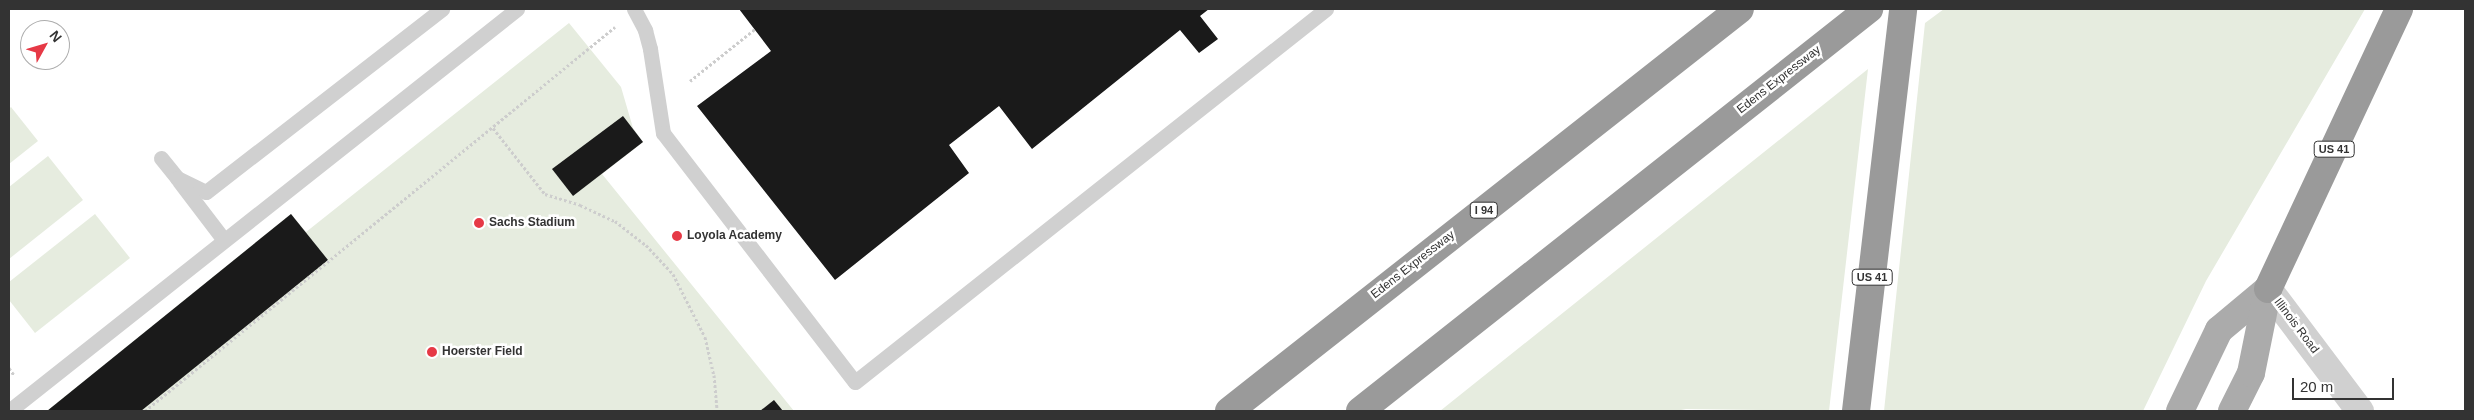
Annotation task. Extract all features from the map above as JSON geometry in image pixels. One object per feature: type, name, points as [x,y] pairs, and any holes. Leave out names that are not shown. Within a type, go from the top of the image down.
[{"type":"highway","name":"Edens Expressway","points":[[1229,411],[1740,9]]},
{"type":"highway","name":"Edens Expressway","points":[[1360,411],[1869,9]]},
{"type":"highway","name":"US 41","points":[[1856,411],[1903,9]]},
{"type":"highway","name":"US 41","points":[[2268,288],[2399,9]]},
{"type":"main road","name":"US 41","points":[[2180,411],[2219,330],[2268,288]]},
{"type":"main road","name":"US 41","points":[[2232,411],[2251,372],[2268,288]]},
{"type":"street","name":"Illinois Road","points":[[2268,288],[2360,411]]},
{"type":"lane","points":[[177,178],[206,192],[218,185],[442,9]]},
{"type":"lane","points":[[9,411],[517,9]]},
{"type":"lane","points":[[635,10],[645,30],[650,49],[664,133],[855,382],[1326,9]]},
{"type":"lane","points":[[161,158],[177,178],[220,244]]},
{"type":"path","points":[[145,411],[635,10]]},
{"type":"path","points":[[690,81],[755,29]]},
{"type":"path","points":[[493,128],[545,194],[580,205],[615,221],[646,245],[672,274],[705,337],[714,375],[717,411]]},
{"type":"shaded area","points":[[1944,9],[2365,9],[2206,281],[2143,411],[1884,411],[1925,23]]},
{"type":"shaded area","name":"Sachs Stadium","points":[[569,23],[621,87],[633,128],[643,142],[602,174],[794,411],[47,411],[291,214],[306,232]]},
{"type":"shaded area","points":[[1868,69],[1829,411],[1686,409],[1676,411],[1440,411]]},
{"type":"shaded area","points":[[11,107],[38,141],[9,164],[9,109]]},
{"type":"shaded area","points":[[48,156],[83,200],[9,259],[9,187]]},
{"type":"shaded area","points":[[95,214],[130,258],[35,333],[9,300],[9,282]]},
{"type":"building","points":[[739,9],[1209,9],[1200,16],[1218,39],[1199,53],[1180,30],[1032,149],[999,106],[949,145],[969,173],[835,280],[697,106],[771,51]]},
{"type":"building","points":[[623,116],[643,142],[573,196],[552,169]]},
{"type":"building","points":[[291,214],[328,260],[141,411],[47,411]]},
{"type":"building","points":[[774,400],[783,411],[760,411]]},
{"type":"place","name":"Sachs Stadium","points":[[479,223]]},
{"type":"place","name":"Loyola Academy","points":[[677,236]]},
{"type":"place","name":"Hoerster Field","points":[[432,352]]}]
